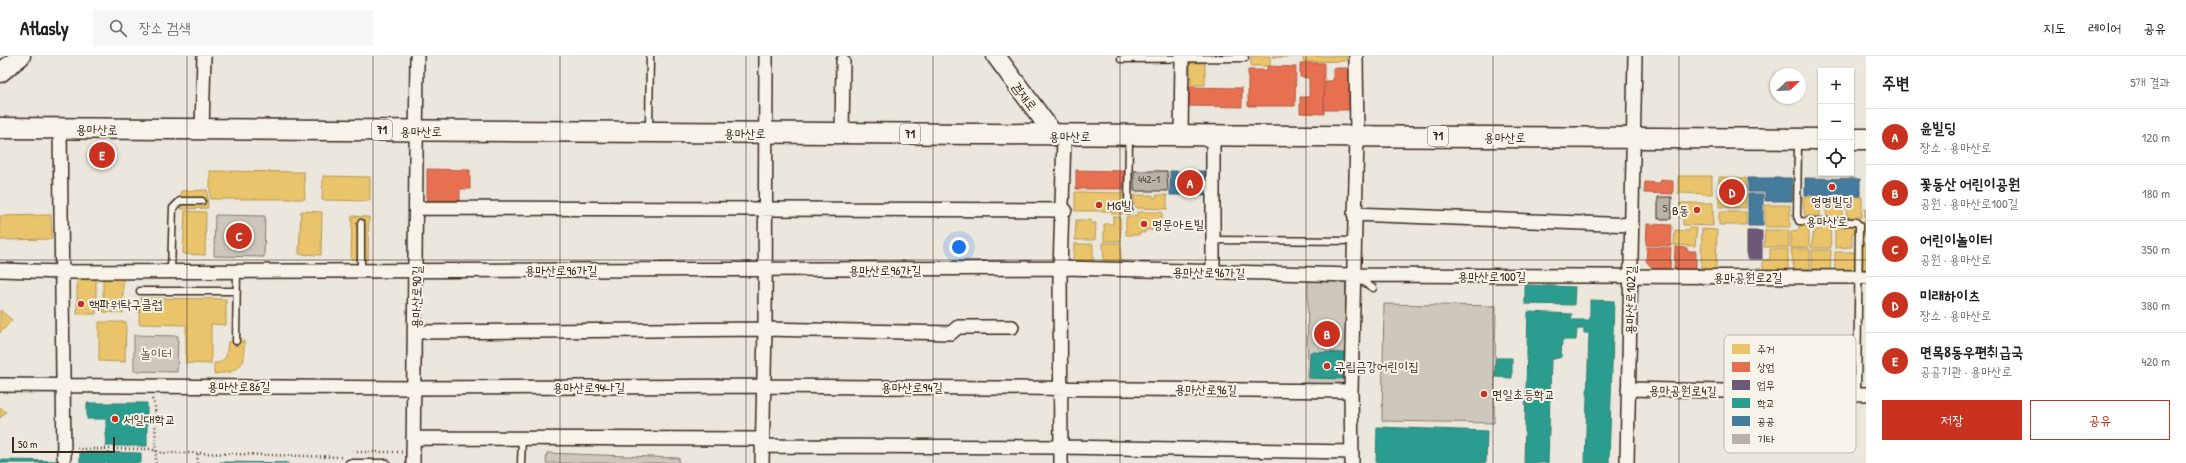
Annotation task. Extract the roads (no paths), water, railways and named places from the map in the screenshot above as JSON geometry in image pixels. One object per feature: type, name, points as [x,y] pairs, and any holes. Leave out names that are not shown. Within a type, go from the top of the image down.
[{"type":"main road","points":[[0,73],[21,56]]},
{"type":"main road","name":"겸재로","points":[[996,56],[1060,136]]},
{"type":"main road","name":"용마산로","points":[[0,128],[1060,136],[1818,139]]},
{"type":"main road","points":[[1854,139],[1866,139]]},
{"type":"street","points":[[202,130],[204,56]]},
{"type":"street","name":"용마산로90길","points":[[413,463],[416,332],[417,56]]},
{"type":"street","points":[[762,463],[765,329],[766,56]]},
{"type":"street","points":[[413,438],[522,438],[1061,447],[1352,458],[1351,391],[1357,136],[1356,56]]},
{"type":"street","name":"용마산로102길","points":[[1627,463],[1635,56]]},
{"type":"street","points":[[1181,136],[1182,57]]},
{"type":"street","points":[[842,134],[843,61]]},
{"type":"street","points":[[60,128],[64,457]]},
{"type":"street","points":[[1060,136],[1063,210],[1060,268],[1062,388],[1061,463]]},
{"type":"street","points":[[1213,136],[1213,272]]},
{"type":"street","points":[[416,208],[1063,210]]},
{"type":"street","points":[[1354,214],[1632,225]]},
{"type":"street","name":"용마산로96가길","points":[[0,270],[62,272],[237,270],[765,270],[1060,268],[1353,275]]},
{"type":"street","name":"용마산로100길","points":[[1353,275],[1630,276]]},
{"type":"street","name":"용마공원로2길","points":[[1630,276],[1863,277]]},
{"type":"street","points":[[416,332],[765,329],[951,333],[958,327],[1012,327]]},
{"type":"street","name":"용마산로86길","points":[[0,385],[414,388]]},
{"type":"street","name":"용마산로94길","points":[[763,386],[1062,388]]},
{"type":"street","name":"용마산로94나길","points":[[414,388],[763,386]]},
{"type":"street","name":"용마산로96길","points":[[1062,388],[1351,391]]},
{"type":"street","name":"용마공원로4길","points":[[1628,388],[1724,390]]},
{"type":"lane","points":[[649,132],[650,56]]},
{"type":"lane","points":[[1121,59],[1182,57],[1245,58]]},
{"type":"lane","points":[[1128,210],[1129,136]]},
{"type":"lane","name":"용마산로","points":[[1798,139],[1798,219],[1801,222],[1858,223],[1863,277]]},
{"type":"lane","points":[[171,271],[173,208],[176,203],[180,201],[202,201]]},
{"type":"lane","points":[[361,223],[361,270]]},
{"type":"lane","points":[[1213,240],[1354,241]]},
{"type":"lane","points":[[236,341],[237,270]]},
{"type":"lane","points":[[1353,275],[1373,288]]},
{"type":"lane","name":"용마공원로4길","points":[[1862,394],[1863,277]]},
{"type":"lane","points":[[140,291],[237,291]]},
{"type":"lane","points":[[521,463],[522,438]]},
{"type":"lane","points":[[349,463],[386,463]]},
{"type":"place","name":"면목8동우편취급국","points":[[102,155]]},
{"type":"place","name":"윤빌딩","points":[[1190,183]]},
{"type":"place","name":"영명빌딩","points":[[1832,187]]},
{"type":"place","name":"미래하이츠","points":[[1732,192]]},
{"type":"place","name":"MG빌","points":[[1099,205]]},
{"type":"place","name":"B동","points":[[1697,210]]},
{"type":"place","name":"명문아트빌","points":[[1144,224]]},
{"type":"place","name":"어린이놀이터","points":[[239,236]]},
{"type":"place","name":"핵파워탁구클럽","points":[[81,304]]},
{"type":"place","name":"꽃동산 어린이공원","points":[[1327,334]]},
{"type":"place","name":"구립금강어린이집","points":[[1327,366]]},
{"type":"place","name":"면일초등학교","points":[[1484,394]]},
{"type":"place","name":"서일대학교","points":[[115,419]]},
{"type":"park label","name":"놀이터","points":[[156,353]]}]
